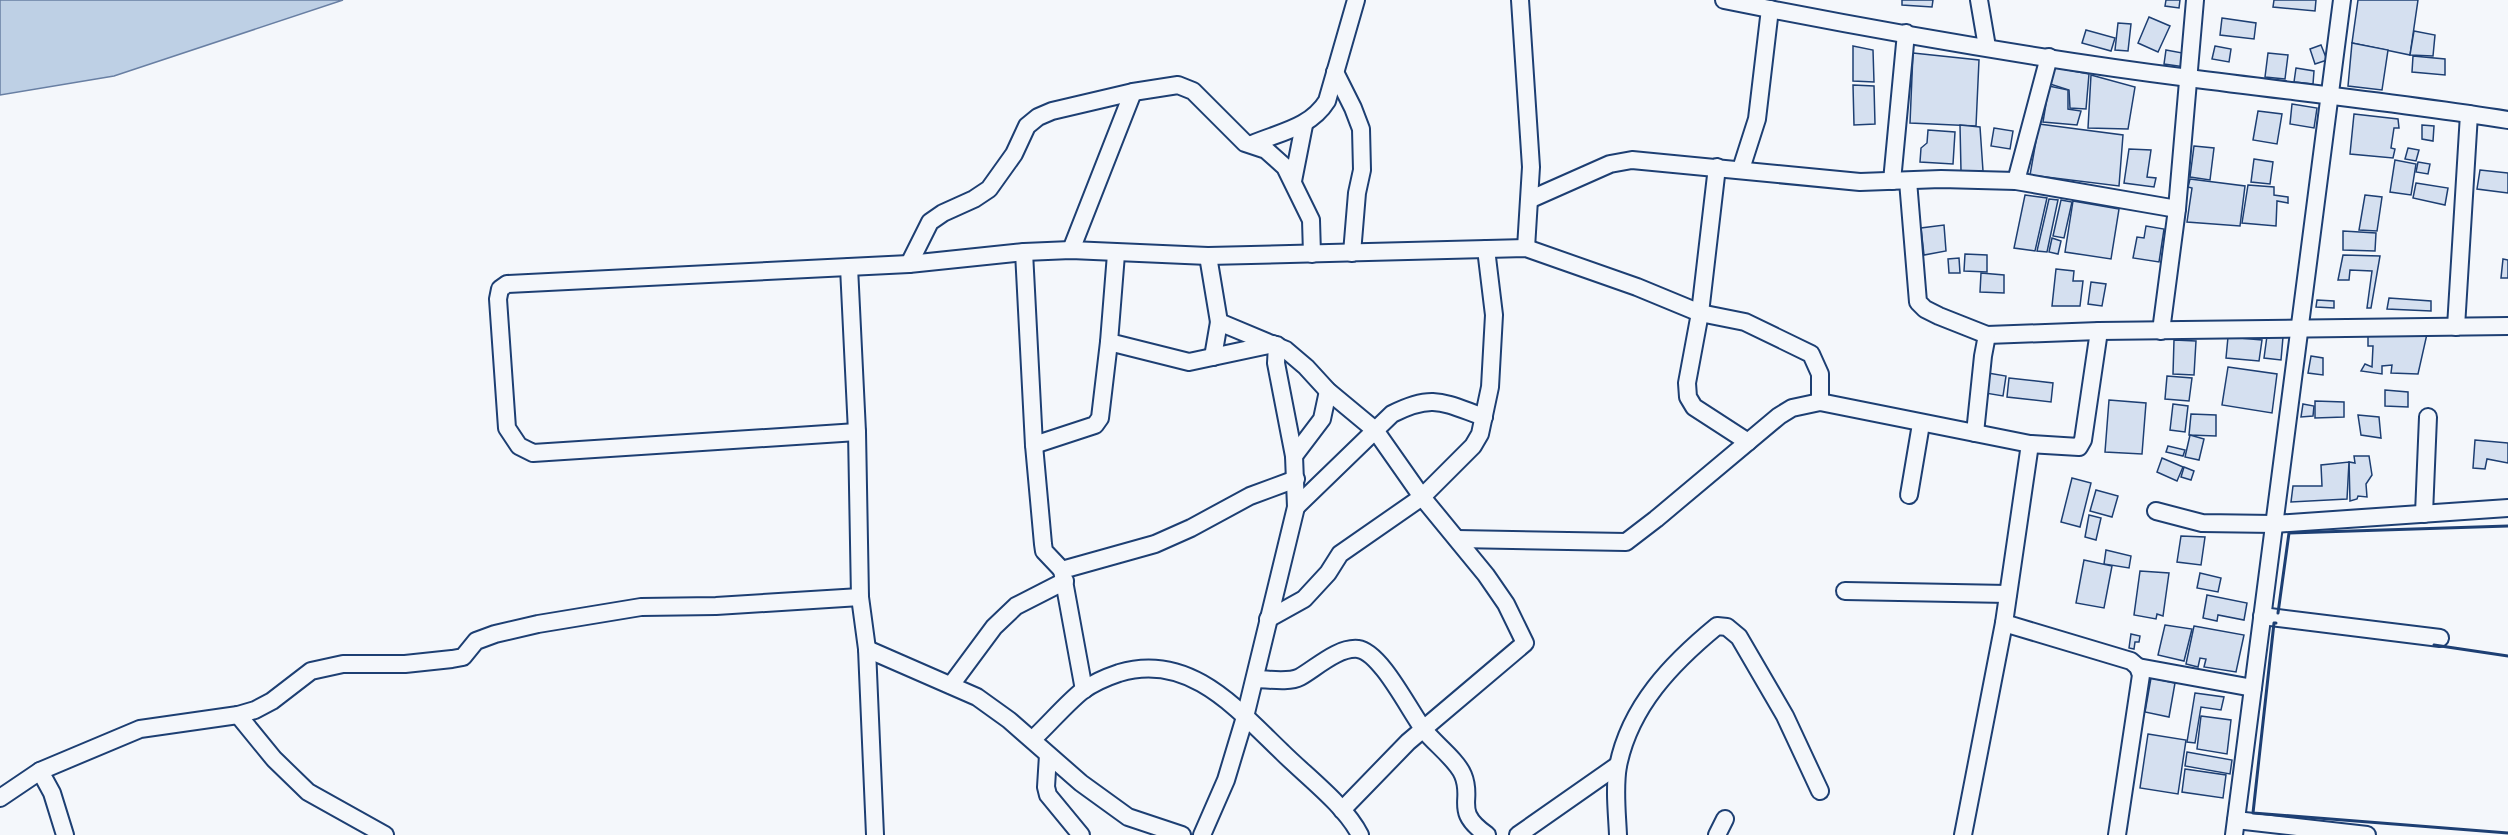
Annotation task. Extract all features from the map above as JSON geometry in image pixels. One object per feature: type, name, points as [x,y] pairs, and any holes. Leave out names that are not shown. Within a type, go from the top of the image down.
[{"type":"street","points":[[1252,144],[1304,125],[1320,112],[1327,101],[1356,0]]},
{"type":"street","points":[[1520,0],[1531,167],[1531,199],[1526,248]]},
{"type":"street","points":[[1724,0],[2049,57],[2188,78],[2331,94],[2508,120]]},
{"type":"street","points":[[1978,0],[1987,47]]},
{"type":"street","points":[[2161,331],[2176,209],[2195,0]]},
{"type":"street","points":[[2342,0],[2235,827],[2367,835]]},
{"type":"street","points":[[1741,169],[1757,119],[1770,9]]},
{"type":"street","points":[[1906,33],[1900,181],[1918,302],[1925,309],[1939,316],[1987,336],[2099,331],[2508,327]]},
{"type":"street","points":[[2016,181],[2049,57]]},
{"type":"street","points":[[1335,72],[1361,129],[1362,170],[1357,193],[1352,253]]},
{"type":"street","points":[[909,264],[930,222],[943,213],[975,199],[989,189],[1014,154],[1027,126],[1038,117],[1052,111],[1133,92],[1178,85],[1193,91],[1239,138],[1266,150],[1279,160],[1293,181],[1311,220],[1312,254]]},
{"type":"street","points":[[1071,250],[1133,92]]},
{"type":"street","points":[[2456,327],[2469,114]]},
{"type":"street","points":[[1293,181],[1304,125]]},
{"type":"street","points":[[1531,199],[1620,160],[1741,169],[1860,182],[2016,181],[2176,209]]},
{"type":"street","points":[[1717,167],[1700,313],[1687,383],[1688,397],[1694,406],[1748,442]]},
{"type":"street","points":[[857,432],[533,453],[519,446],[507,428],[498,299],[500,289],[507,284],[909,264],[1024,252],[1071,250],[1116,254],[1208,256],[1526,248],[1637,287],[1700,313],[1745,322],[1811,354],[1820,374],[1820,402]]},
{"type":"street","points":[[1268,619],[1304,599],[1328,573],[1340,554],[1422,497],[1473,446],[1480,434],[1485,417],[1490,387],[1494,315],[1486,249]]},
{"type":"street","points":[[1024,252],[1034,445],[1044,551],[1063,576],[1084,690]]},
{"type":"street","points":[[1034,445],[1095,425],[1100,418],[1110,342],[1116,254]]},
{"type":"street","points":[[1208,256],[1219,322],[1213,357]]},
{"type":"street","points":[[849,267],[857,432],[860,597],[867,649],[874,835]]},
{"type":"street","points":[[1219,322],[1275,344],[1296,357],[1328,391],[1375,430],[1422,497],[1506,604],[1525,644],[1423,729],[1342,810]]},
{"type":"street","points":[[1457,539],[1626,542],[1787,411],[1820,402],[2030,444],[2079,447],[2083,440],[2099,331]]},
{"type":"street","points":[[1975,433],[1987,336]]},
{"type":"street","points":[[1110,342],[1189,362],[1275,344]]},
{"type":"street","points":[[1202,835],[1226,780],[1245,717],[1296,507],[1294,456],[1276,363],[1275,344]]},
{"type":"street","points":[[1294,456],[1322,419],[1328,391]]},
{"type":"street","points":[[1296,507],[1392,414],[1424,401],[1441,402],[1485,417]]},
{"type":"street","points":[[1322,419],[1352,411]]},
{"type":"street","points":[[2424,514],[2428,417]]},
{"type":"street","points":[[1909,495],[1921,424]]},
{"type":"street","points":[[1963,835],[2004,623],[2030,444]]},
{"type":"street","points":[[951,686],[994,627],[1016,606],[1063,576],[1155,543],[1191,528],[1250,496],[1296,479]]},
{"type":"street","points":[[2156,511],[2202,523],[2274,524],[2508,508]]},
{"type":"street","points":[[1845,591],[2008,594]]},
{"type":"street","points":[[0,798],[40,771],[140,729],[238,715],[272,701],[311,671],[343,664],[405,664],[463,657],[476,641],[484,637],[538,624],[641,607],[716,606],[860,597]]},
{"type":"street","points":[[2262,616],[2440,638]]},
{"type":"street","points":[[2004,623],[2131,661],[2138,667],[2141,675],[2117,835]]},
{"type":"street","points":[[1618,835],[1618,765],[1632,724],[1656,685],[1684,653],[1717,626],[1727,627],[1740,637],[1785,716],[1820,791]]},
{"type":"street","points":[[867,649],[977,697],[1033,739],[1048,755],[1128,817],[1182,835]]},
{"type":"street","points":[[1255,679],[1300,677],[1344,651],[1358,649],[1368,654],[1390,677],[1423,729],[1463,774],[1466,812],[1476,827],[1487,835]]},
{"type":"street","points":[[2138,667],[2253,688]]},
{"type":"street","points":[[1033,739],[1084,690],[1108,677],[1134,669],[1156,668],[1204,683],[1245,717],[1342,810],[1360,835]]},
{"type":"street","points":[[238,715],[274,759],[308,792],[385,835]]},
{"type":"street","points":[[1048,755],[1046,787],[1048,795],[1081,835]]},
{"type":"street","points":[[1518,835],[1618,765]]},
{"type":"street","points":[[40,771],[52,792],[65,835]]},
{"type":"street","points":[[1717,835],[1725,819]]},
{"type":"water","points":[[0,0],[343,0],[114,76],[0,95]]},
{"type":"building","points":[[1902,0],[1933,0],[1932,7],[1902,5]]},
{"type":"building","points":[[2166,0],[2180,0],[2179,8],[2165,6]]},
{"type":"building","points":[[2274,0],[2316,0],[2315,11],[2273,7]]},
{"type":"building","points":[[2358,0],[2418,0],[2410,55],[2352,43]]},
{"type":"building","points":[[2149,17],[2170,26],[2158,52],[2138,43]]},
{"type":"building","points":[[2222,18],[2256,23],[2254,39],[2220,35]]},
{"type":"building","points":[[2118,23],[2131,24],[2128,51],[2115,50]]},
{"type":"building","points":[[2086,30],[2115,38],[2111,51],[2082,43]]},
{"type":"building","points":[[2414,31],[2435,35],[2433,56],[2410,55]]},
{"type":"building","points":[[2352,43],[2388,50],[2382,90],[2348,86]]},
{"type":"building","points":[[2321,45],[2327,60],[2315,64],[2310,49]]},
{"type":"building","points":[[1853,46],[1873,50],[1874,82],[1853,81]]},
{"type":"building","points":[[2215,46],[2231,49],[2229,62],[2212,59]]},
{"type":"building","points":[[2166,50],[2188,54],[2185,67],[2164,64]]},
{"type":"building","points":[[1913,53],[1979,60],[1976,126],[1910,123]]},
{"type":"building","points":[[2268,53],[2288,55],[2285,79],[2265,77]]},
{"type":"building","points":[[2413,56],[2445,59],[2445,75],[2412,72]]},
{"type":"building","points":[[2052,67],[2089,74],[2086,109],[2070,108],[2069,90],[2050,84]]},
{"type":"building","points":[[2296,68],[2314,71],[2313,84],[2294,82]]},
{"type":"building","points":[[2091,75],[2135,87],[2128,129],[2088,128]]},
{"type":"building","points":[[1853,85],[1874,86],[1875,124],[1854,125]]},
{"type":"building","points":[[2049,86],[2068,90],[2068,109],[2081,111],[2077,125],[2043,122]]},
{"type":"building","points":[[2292,104],[2317,108],[2314,128],[2290,124]]},
{"type":"building","points":[[2258,111],[2282,114],[2277,144],[2253,140]]},
{"type":"building","points":[[2354,114],[2398,119],[2399,128],[2394,128],[2391,148],[2395,149],[2393,158],[2350,154]]},
{"type":"building","points":[[2039,124],[2123,135],[2119,186],[2030,175]]},
{"type":"building","points":[[1960,125],[1980,127],[1983,171],[1961,171]]},
{"type":"building","points":[[2422,125],[2434,126],[2433,141],[2422,139]]},
{"type":"building","points":[[1994,128],[2013,131],[2010,149],[1991,146]]},
{"type":"building","points":[[1928,130],[1955,132],[1953,164],[1920,162],[1921,148],[1927,143]]},
{"type":"building","points":[[2194,146],[2214,148],[2210,180],[2190,177]]},
{"type":"building","points":[[2408,148],[2419,150],[2416,161],[2405,159]]},
{"type":"building","points":[[2129,149],[2151,150],[2147,177],[2156,178],[2154,187],[2124,183]]},
{"type":"building","points":[[2254,159],[2273,162],[2270,184],[2251,182]]},
{"type":"building","points":[[2395,160],[2416,164],[2411,195],[2390,192]]},
{"type":"building","points":[[2418,162],[2430,164],[2428,174],[2416,172]]},
{"type":"building","points":[[2480,170],[2508,173],[2508,193],[2477,189]]},
{"type":"building","points":[[2190,179],[2245,186],[2240,226],[2187,222],[2192,188],[2188,187]]},
{"type":"building","points":[[2416,183],[2448,188],[2445,205],[2413,198]]},
{"type":"building","points":[[2248,185],[2274,187],[2274,195],[2288,197],[2288,203],[2277,201],[2276,226],[2242,223]]},
{"type":"building","points":[[2025,195],[2047,198],[2035,251],[2014,248]]},
{"type":"building","points":[[2365,195],[2382,197],[2377,231],[2359,230]]},
{"type":"building","points":[[2049,199],[2058,200],[2047,252],[2037,251]]},
{"type":"building","points":[[2061,200],[2072,202],[2064,238],[2053,236]]},
{"type":"building","points":[[2073,201],[2119,209],[2111,259],[2065,252]]},
{"type":"building","points":[[1944,225],[1946,251],[1924,255],[1921,228]]},
{"type":"building","points":[[2146,226],[2164,229],[2159,262],[2133,258],[2137,237],[2144,238]]},
{"type":"building","points":[[2343,231],[2376,233],[2375,251],[2343,250]]},
{"type":"building","points":[[2052,238],[2061,241],[2058,254],[2049,252]]},
{"type":"building","points":[[1965,254],[1987,255],[1987,272],[1964,271]]},
{"type":"building","points":[[2343,255],[2380,256],[2371,308],[2367,308],[2372,271],[2350,270],[2349,280],[2338,280]]},
{"type":"building","points":[[1959,258],[1960,273],[1949,273],[1948,259]]},
{"type":"building","points":[[2503,259],[2508,260],[2508,278],[2501,278]]},
{"type":"building","points":[[2056,269],[2074,271],[2073,281],[2083,281],[2080,306],[2052,306]]},
{"type":"building","points":[[1981,273],[2004,275],[2004,293],[1980,292]]},
{"type":"building","points":[[2091,282],[2106,284],[2102,306],[2088,304]]},
{"type":"building","points":[[2389,298],[2431,301],[2431,311],[2387,309]]},
{"type":"building","points":[[2317,300],[2334,301],[2334,308],[2316,307]]},
{"type":"building","points":[[2368,331],[2427,334],[2418,374],[2391,373],[2392,365],[2382,366],[2382,374],[2361,371],[2365,364],[2372,367],[2373,346],[2368,346]]},
{"type":"building","points":[[2267,336],[2283,337],[2281,360],[2264,358]]},
{"type":"building","points":[[2228,337],[2262,340],[2259,361],[2226,358]]},
{"type":"building","points":[[2174,340],[2196,341],[2194,375],[2173,374]]},
{"type":"building","points":[[2311,356],[2323,358],[2323,375],[2308,373]]},
{"type":"building","points":[[2228,367],[2277,374],[2272,413],[2222,405]]},
{"type":"building","points":[[1988,373],[2006,376],[2003,396],[1985,393]]},
{"type":"building","points":[[2167,376],[2192,378],[2189,401],[2165,399]]},
{"type":"building","points":[[2009,378],[2053,383],[2051,402],[2007,397]]},
{"type":"building","points":[[2385,390],[2408,392],[2408,407],[2385,406]]},
{"type":"building","points":[[2109,400],[2146,403],[2142,454],[2105,452]]},
{"type":"building","points":[[2315,401],[2344,402],[2344,417],[2315,418]]},
{"type":"building","points":[[2173,404],[2188,406],[2185,432],[2170,430]]},
{"type":"building","points":[[2303,404],[2314,406],[2313,416],[2301,417]]},
{"type":"building","points":[[2191,414],[2216,415],[2216,436],[2189,435]]},
{"type":"building","points":[[2358,415],[2379,417],[2381,438],[2361,435]]},
{"type":"building","points":[[2190,435],[2204,439],[2199,460],[2185,457]]},
{"type":"building","points":[[2475,440],[2508,443],[2508,463],[2487,459],[2485,469],[2473,468]]},
{"type":"building","points":[[2168,446],[2185,450],[2183,456],[2166,452]]},
{"type":"building","points":[[2354,456],[2369,456],[2372,475],[2366,484],[2367,497],[2358,496],[2357,499],[2350,501],[2349,462],[2355,463]]},
{"type":"building","points":[[2162,458],[2183,467],[2177,481],[2157,472]]},
{"type":"building","points":[[2349,462],[2347,499],[2291,502],[2293,486],[2322,486],[2321,465]]},
{"type":"building","points":[[2184,467],[2194,471],[2191,480],[2181,477]]},
{"type":"building","points":[[2072,478],[2091,483],[2080,527],[2061,522]]},
{"type":"building","points":[[2096,490],[2118,496],[2112,517],[2090,511]]},
{"type":"building","points":[[2089,515],[2101,518],[2096,540],[2085,537]]},
{"type":"building","points":[[2181,536],[2205,537],[2201,565],[2177,562]]},
{"type":"building","points":[[2106,550],[2131,556],[2129,568],[2104,564]]},
{"type":"building","points":[[2084,560],[2112,566],[2104,608],[2076,603]]},
{"type":"building","points":[[2140,571],[2169,573],[2163,616],[2157,614],[2156,619],[2134,615]]},
{"type":"building","points":[[2200,573],[2221,578],[2218,592],[2197,588]]},
{"type":"building","points":[[2207,595],[2247,603],[2244,620],[2218,615],[2217,621],[2203,618]]},
{"type":"building","points":[[2165,625],[2192,629],[2184,661],[2158,655]]},
{"type":"building","points":[[2194,626],[2244,635],[2236,672],[2204,667],[2206,659],[2200,658],[2198,667],[2186,664]]},
{"type":"building","points":[[2131,634],[2140,636],[2139,642],[2135,642],[2134,649],[2129,648]]},
{"type":"building","points":[[2151,678],[2175,683],[2169,717],[2145,712]]},
{"type":"building","points":[[2195,693],[2224,697],[2221,710],[2201,707],[2195,743],[2187,742]]},
{"type":"building","points":[[2201,716],[2231,720],[2227,754],[2197,749]]},
{"type":"building","points":[[2148,734],[2186,740],[2178,794],[2140,788]]},
{"type":"building","points":[[2187,752],[2232,760],[2230,774],[2185,766]]},
{"type":"building","points":[[2185,769],[2226,775],[2223,798],[2182,792]]},
{"type":"wall","points":[[2278,613],[2289,533],[2508,526]]},
{"type":"wall","points":[[2276,623],[2274,623],[2253,813],[2508,833]]},
{"type":"wall","points":[[2434,645],[2508,656]]}]
